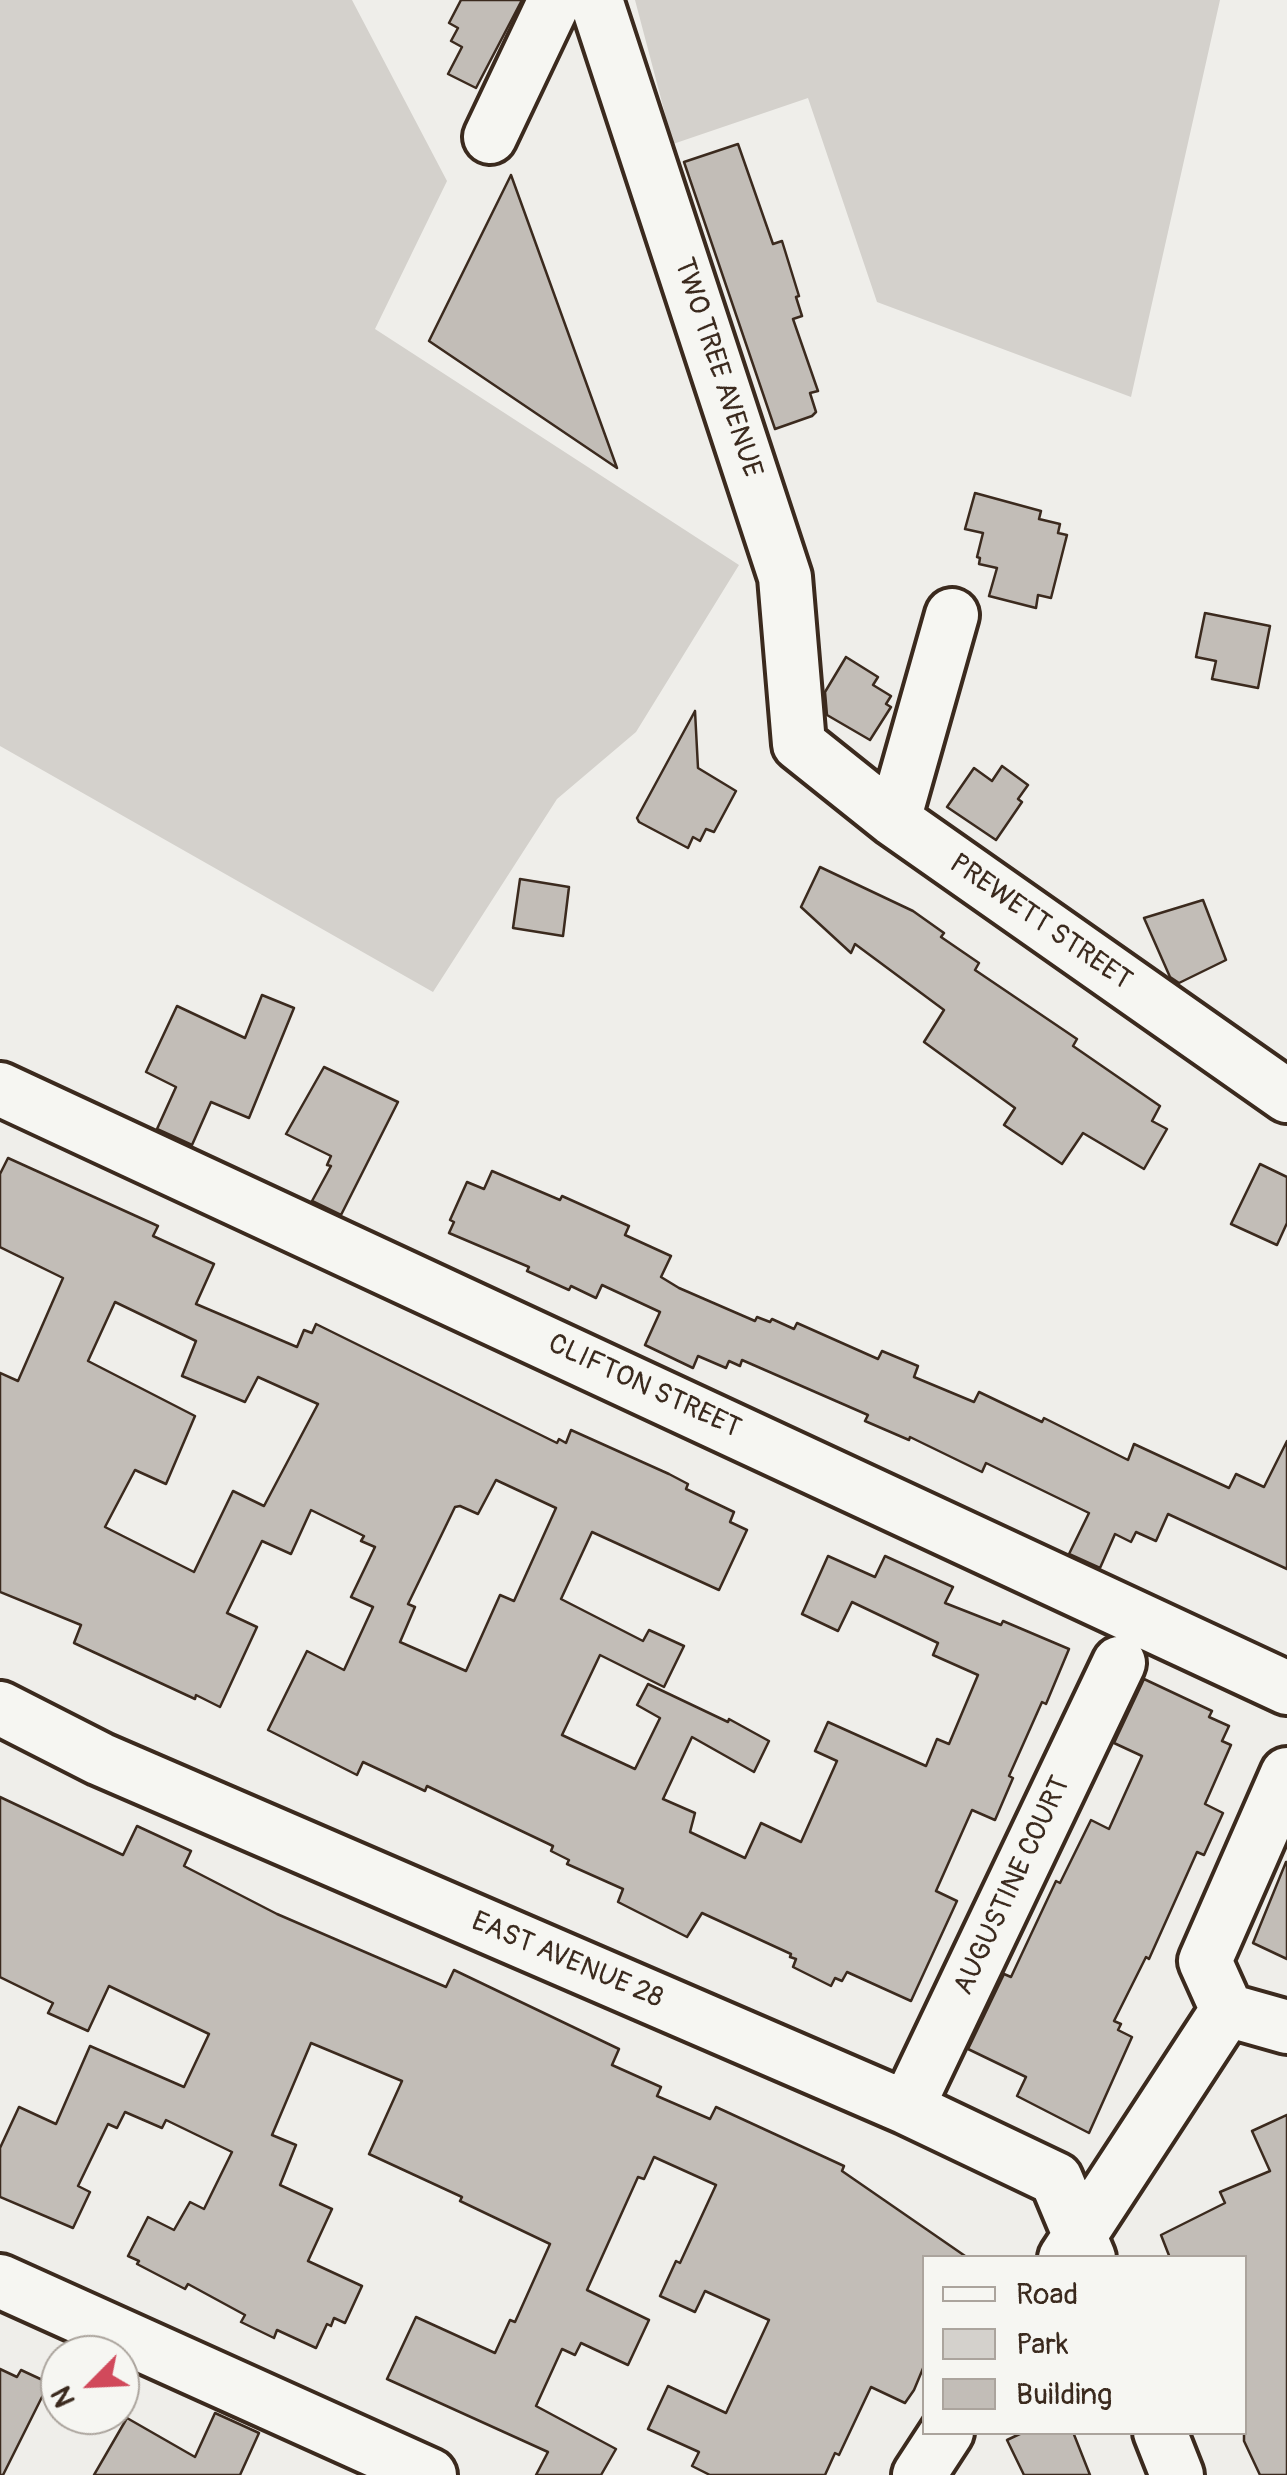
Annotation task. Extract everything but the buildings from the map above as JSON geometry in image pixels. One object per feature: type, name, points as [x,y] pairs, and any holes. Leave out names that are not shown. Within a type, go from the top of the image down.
[{"type":"street","points":[[490,137],[556,0]]},
{"type":"street","name":"TWO TREE AVENUE","points":[[596,0],[786,577],[798,744]]},
{"type":"street","points":[[894,820],[952,616]]},
{"type":"street","name":"PREWETT STREET","points":[[798,744],[894,820],[1287,1096]]},
{"type":"street","name":"CLIFTON STREET","points":[[0,1089],[1287,1688]]},
{"type":"street","name":"AUGUSTINE COURT","points":[[907,2108],[1119,1663]]},
{"type":"street","name":"EAST AVENUE 28","points":[[0,1708],[100,1759],[907,2108],[1056,2179],[1078,2250]]},
{"type":"street","points":[[1227,2010],[1205,1961],[1287,1774]]},
{"type":"street","points":[[1227,2010],[1287,2027]]},
{"type":"street","points":[[1078,2250],[1227,2010]]},
{"type":"street","points":[[0,2282],[430,2475]]},
{"type":"street","points":[[919,2475],[946,2435]]},
{"type":"street","points":[[1161,2435],[1177,2475]]},
{"type":"green space","points":[[0,0],[352,0],[447,181],[375,329],[739,565],[636,732],[557,799],[433,992],[0,746]]},
{"type":"green space","points":[[635,0],[1220,0],[1131,397],[877,302],[808,98],[673,144]]}]
